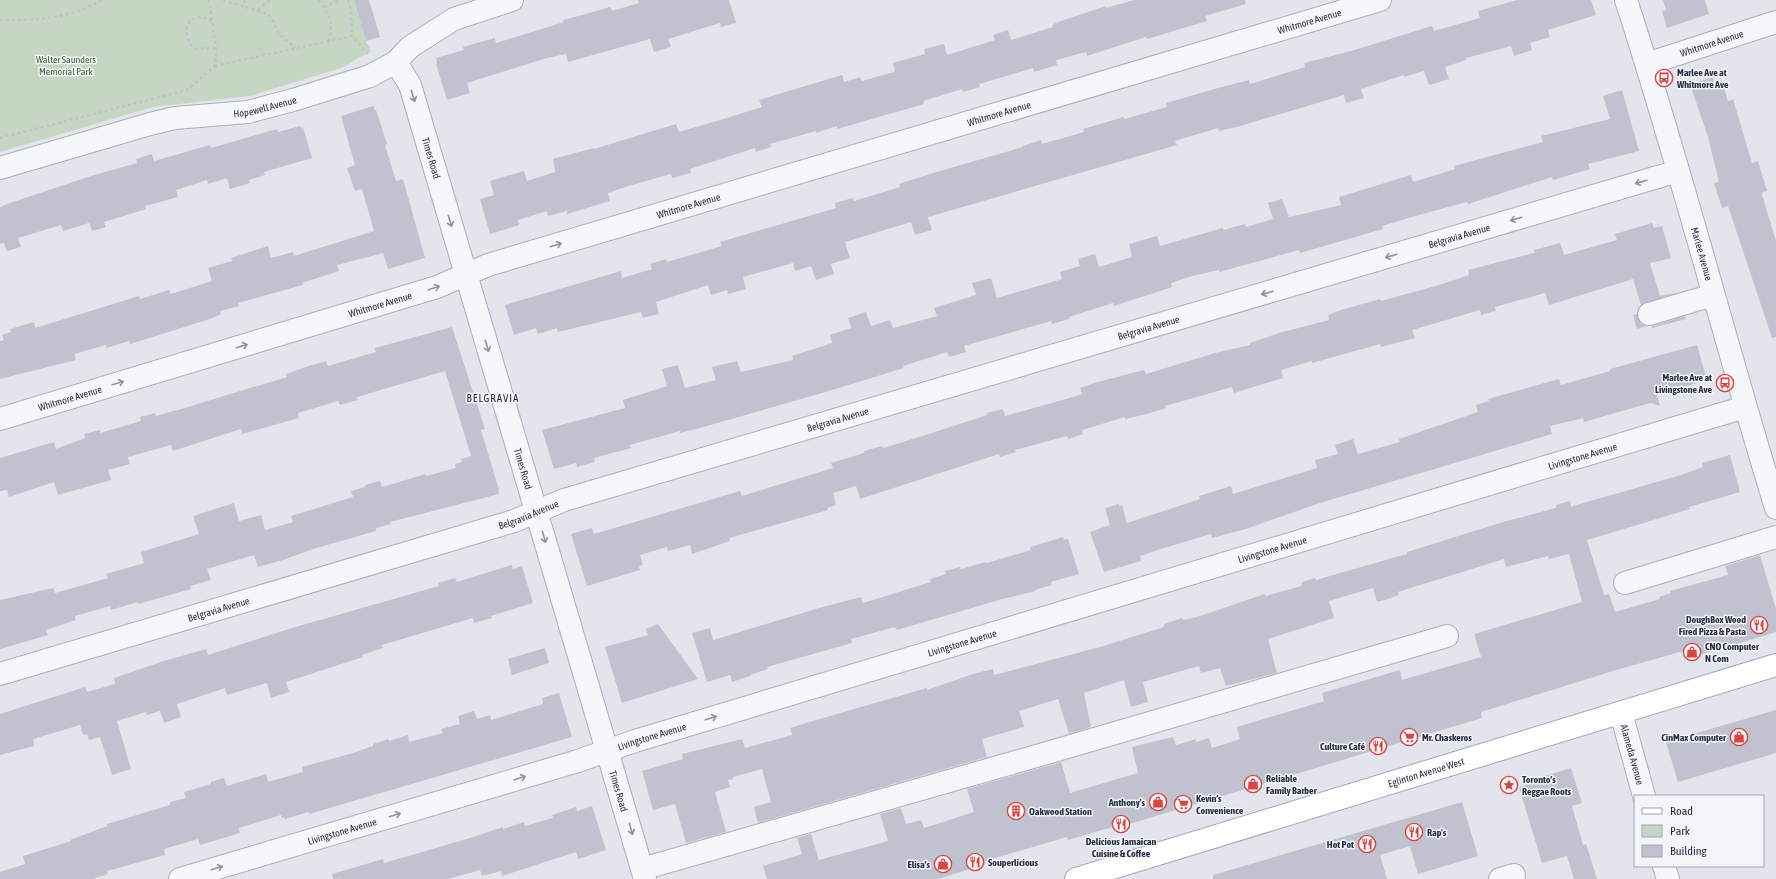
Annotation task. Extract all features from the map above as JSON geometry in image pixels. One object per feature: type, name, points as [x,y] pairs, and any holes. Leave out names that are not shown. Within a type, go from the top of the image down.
[{"type":"main road","name":"Eglinton Avenue West","points":[[1076,879],[1776,666]]},
{"type":"street","name":"Hopewell Avenue","points":[[0,168],[156,122],[175,118],[248,112],[374,75],[396,62],[410,47],[454,19],[512,0]]},
{"type":"street","name":"Whitmore Avenue","points":[[0,419],[437,287],[503,260],[1380,0]]},
{"type":"street","name":"Marlee Avenue","points":[[1626,0],[1647,64],[1745,407],[1776,508]]},
{"type":"street","name":"Whitmore Avenue","points":[[1647,64],[1776,22]]},
{"type":"street","name":"Times Road","points":[[396,62],[410,85],[536,511],[609,751],[644,874]]},
{"type":"street","name":"Belgravia Avenue","points":[[0,674],[514,521],[572,498],[1678,171]]},
{"type":"street","points":[[1649,314],[1713,295]]},
{"type":"street","name":"Livingstone Avenue","points":[[180,879],[609,751],[657,734],[1745,407]]},
{"type":"street","points":[[1625,583],[1776,537]]},
{"type":"street","points":[[644,874],[1447,636]]},
{"type":"street","name":"Alameda Avenue","points":[[1621,713],[1644,795]]},
{"type":"street","points":[[1664,867],[1668,879]]},
{"type":"path","points":[[0,20],[29,19],[72,13],[102,0]]},
{"type":"path","points":[[0,138],[187,90],[214,66],[217,59],[209,0]]},
{"type":"path","points":[[223,0],[258,10],[270,16],[279,34],[295,49]]},
{"type":"path","points":[[244,0],[245,6]]},
{"type":"path","points":[[258,10],[270,0]]},
{"type":"path","points":[[319,0],[331,18],[332,29],[329,41]]},
{"type":"path","points":[[324,7],[340,0]]},
{"type":"path","points":[[348,0],[351,10],[352,36],[369,55]]},
{"type":"path","points":[[213,21],[201,17],[193,19],[188,25],[187,36],[190,44],[196,49],[216,48]]},
{"type":"path","points":[[214,66],[266,56],[352,36]]},
{"type":"path","points":[[259,48],[266,56]]},
{"type":"green space","name":"Walter Saunders Memorial Park","points":[[0,0],[354,0],[366,41],[371,51],[341,68],[250,96],[153,107],[0,152]]},
{"type":"building","points":[[354,0],[369,0],[380,37],[366,41]]},
{"type":"building","points":[[638,0],[729,0],[736,23],[721,27],[720,23],[668,39],[671,47],[654,52],[650,39],[568,62],[566,54],[547,58],[467,83],[470,93],[447,100],[436,64],[436,58],[464,50],[463,47],[495,38],[496,43],[564,22],[563,20],[610,7],[612,11],[639,3]]},
{"type":"building","points":[[1134,0],[1245,0],[1246,4],[1205,16],[1207,21],[1147,39],[1146,37],[1087,56],[1086,52],[1056,60],[1057,65],[1034,72],[1033,68],[979,84],[980,87],[963,92],[962,89],[923,101],[924,104],[837,129],[837,126],[816,133],[816,131],[770,144],[771,147],[756,152],[755,148],[690,169],[691,173],[672,178],[671,174],[625,187],[608,193],[610,201],[567,214],[567,211],[548,216],[547,211],[518,220],[519,225],[490,234],[480,199],[494,195],[490,181],[524,171],[527,181],[555,172],[553,159],[594,149],[676,124],[679,132],[762,107],[759,100],[842,75],[844,82],[860,77],[862,81],[894,72],[895,70],[893,63],[925,54],[924,49],[944,44],[947,55],[995,40],[993,35],[1008,30],[1011,40],[1053,27],[1052,25],[1058,22],[1106,6],[1106,8]]},
{"type":"building","points":[[1517,0],[1591,0],[1596,15],[1548,30],[1550,37],[1530,43],[1532,50],[1514,56],[1511,46],[1466,58],[1466,60],[1445,67],[1449,79],[1429,85],[1424,71],[1404,77],[1404,75],[1361,89],[1364,98],[1346,103],[1344,95],[1237,127],[1219,131],[1218,128],[1175,141],[1177,145],[928,217],[932,230],[915,235],[911,222],[845,242],[850,258],[831,264],[834,274],[816,280],[811,266],[795,271],[793,263],[743,277],[746,289],[728,294],[727,290],[711,295],[708,285],[656,302],[659,314],[643,318],[641,312],[558,332],[557,328],[538,334],[536,328],[514,335],[505,305],[621,271],[622,278],[652,269],[650,264],[666,259],[667,262],[722,246],[720,242],[836,208],[835,203],[853,198],[854,201],[900,187],[899,184],[1023,147],[1041,140],[1042,144],[1084,132],[1083,129],[1124,117],[1124,119],[1167,107],[1166,103],[1218,88],[1249,80],[1250,84],[1305,67],[1304,63],[1351,51],[1432,26],[1434,31],[1480,18],[1478,11]]},
{"type":"building","points":[[1663,0],[1705,0],[1709,14],[1667,28],[1662,11],[1666,10]]},
{"type":"building","points":[[1713,77],[1715,84],[1722,81],[1728,101],[1733,99],[1752,163],[1758,161],[1767,191],[1763,192],[1762,195],[1776,241],[1776,337],[1772,338],[1728,206],[1722,208],[1714,183],[1719,182],[1708,137],[1690,84]]},
{"type":"building","points":[[1622,90],[1639,151],[1588,164],[1590,169],[1553,180],[1552,177],[1468,204],[1467,202],[1426,213],[1382,226],[1383,229],[1300,253],[1299,250],[1219,272],[1219,270],[1192,276],[1171,283],[1172,287],[1114,306],[1113,303],[1052,324],[1051,321],[964,346],[966,352],[949,357],[947,352],[903,366],[904,368],[822,393],[700,428],[680,433],[680,431],[630,445],[631,448],[594,458],[595,462],[577,467],[576,463],[554,469],[542,430],[625,408],[623,400],[667,386],[662,369],[678,365],[685,388],[716,380],[712,367],[737,361],[741,372],[793,360],[792,356],[832,343],[830,335],[851,328],[848,318],[866,312],[871,326],[890,320],[893,328],[937,316],[934,308],[976,295],[972,283],[991,278],[997,298],[1062,279],[1060,272],[1080,266],[1078,259],[1095,254],[1099,267],[1132,257],[1129,244],[1157,236],[1160,246],[1223,228],[1223,230],[1245,224],[1246,227],[1273,219],[1268,203],[1282,199],[1289,217],[1341,205],[1339,197],[1411,175],[1413,182],[1455,169],[1454,166],[1543,142],[1541,136],[1610,119],[1603,96]]},
{"type":"building","points":[[373,106],[376,110],[387,144],[385,145],[396,181],[403,179],[425,258],[388,269],[383,253],[337,265],[339,271],[302,283],[303,285],[238,303],[239,306],[220,311],[221,314],[213,318],[130,344],[129,341],[106,348],[106,345],[74,354],[76,360],[0,379],[0,341],[4,340],[2,335],[11,332],[10,329],[34,322],[35,328],[139,296],[140,299],[169,290],[171,294],[212,281],[208,268],[232,261],[231,258],[268,246],[271,258],[293,252],[294,256],[374,231],[362,189],[355,191],[347,168],[355,165],[341,116]]},
{"type":"building","points":[[300,126],[301,128],[303,127],[312,158],[264,172],[265,175],[249,180],[250,183],[230,189],[227,178],[208,184],[207,180],[176,190],[178,197],[145,206],[146,209],[104,222],[106,227],[92,231],[89,223],[63,231],[61,225],[18,238],[21,247],[7,251],[4,243],[0,244],[0,207],[10,203],[91,176],[137,163],[136,159],[152,154],[154,161],[210,145],[211,148],[277,129],[278,132]]},
{"type":"building","points":[[1652,223],[1654,228],[1662,226],[1671,258],[1650,263],[1660,296],[1678,292],[1641,305],[1633,279],[1549,305],[1545,293],[1495,307],[1496,311],[1481,315],[1480,310],[1412,330],[1415,338],[1381,347],[1380,344],[1312,363],[1312,361],[1281,370],[1283,378],[1234,393],[1232,387],[1165,406],[1166,408],[1147,414],[1125,419],[1125,417],[1082,430],[1083,434],[1068,439],[1067,436],[1015,450],[1016,452],[1000,457],[999,454],[860,499],[856,486],[833,493],[836,505],[827,508],[828,510],[729,538],[730,541],[692,554],[690,545],[668,551],[667,547],[640,555],[643,565],[639,566],[640,570],[587,586],[571,534],[592,528],[594,534],[740,491],[742,496],[833,468],[831,463],[864,453],[864,451],[882,446],[883,448],[929,434],[987,415],[987,413],[1003,409],[1005,416],[1073,397],[1082,394],[1080,388],[1094,383],[1144,370],[1146,374],[1215,353],[1250,345],[1250,343],[1279,333],[1329,320],[1328,315],[1341,310],[1439,285],[1469,275],[1468,270],[1534,253],[1534,250],[1560,243],[1564,255],[1617,240],[1615,234]]},
{"type":"building","points":[[1637,314],[1640,323],[1647,326],[1637,329],[1633,315]]},
{"type":"building","points":[[1685,316],[1686,319],[1652,328],[1652,326]]},
{"type":"building","points":[[452,327],[485,429],[481,430],[499,494],[390,522],[391,524],[376,528],[376,531],[258,567],[254,555],[207,569],[211,580],[190,586],[191,589],[138,604],[138,602],[111,610],[110,606],[75,616],[76,620],[46,630],[48,635],[0,649],[0,600],[53,588],[55,593],[108,578],[106,574],[144,563],[141,552],[199,534],[193,516],[234,503],[239,521],[261,515],[265,530],[293,522],[291,516],[353,497],[351,491],[365,487],[365,485],[380,481],[382,487],[426,474],[426,476],[456,468],[455,464],[462,462],[461,459],[471,456],[445,371],[357,397],[358,400],[340,405],[338,401],[298,413],[299,418],[242,434],[241,429],[173,451],[171,445],[128,457],[130,464],[108,470],[111,480],[58,495],[54,482],[9,497],[7,490],[0,491],[0,458],[54,442],[56,449],[85,438],[84,434],[100,430],[100,433],[141,421],[140,417],[155,413],[156,416],[287,377],[286,374],[309,366],[326,361],[328,366],[376,352],[375,348]]},
{"type":"building","points":[[1697,345],[1707,380],[1657,395],[1660,406],[1650,403],[1584,422],[1583,418],[1550,426],[1552,434],[1320,503],[1246,529],[1212,538],[1211,534],[1161,549],[1140,556],[1141,561],[1104,572],[1090,532],[1110,525],[1105,508],[1119,504],[1119,506],[1122,505],[1127,523],[1200,499],[1199,496],[1231,486],[1233,494],[1317,468],[1315,460],[1338,454],[1335,445],[1353,439],[1358,454],[1400,442],[1399,439],[1478,412],[1476,405],[1489,401],[1488,399],[1559,379],[1561,385],[1610,371],[1610,369]]},
{"type":"building","points":[[1730,455],[1740,492],[1689,507],[1690,509],[1587,540],[1604,595],[1609,594],[1615,612],[1660,599],[1659,597],[1671,593],[1670,591],[1728,575],[1725,566],[1760,555],[1776,609],[1776,632],[1690,658],[1687,650],[1613,671],[1481,712],[1482,718],[1126,825],[1126,823],[1068,840],[1067,837],[985,861],[986,864],[938,879],[767,879],[763,866],[802,854],[797,838],[811,834],[819,860],[888,841],[880,814],[901,808],[906,824],[921,820],[924,828],[974,812],[967,789],[1061,762],[1070,793],[1138,773],[1132,747],[1173,737],[1176,745],[1196,739],[1196,742],[1209,738],[1212,748],[1240,739],[1237,727],[1324,701],[1322,693],[1400,670],[1402,680],[1481,657],[1474,634],[1582,602],[1569,554],[1549,559],[1548,556],[1506,567],[1504,559],[1398,592],[1399,595],[1377,602],[1373,588],[1329,601],[1334,618],[1268,639],[1277,673],[1226,686],[1220,668],[1201,673],[1199,666],[1143,682],[1148,702],[1131,707],[1124,680],[1084,693],[1091,727],[1069,734],[1058,699],[1019,711],[1024,727],[982,739],[987,757],[758,823],[754,807],[771,802],[762,769],[733,777],[733,779],[728,780],[730,787],[715,792],[726,832],[686,843],[675,804],[653,810],[642,771],[683,759],[682,754],[742,739],[745,748],[792,735],[790,728],[816,720],[927,688],[927,690],[973,674],[993,669],[994,675],[1100,647],[1164,627],[1164,624],[1182,618],[1183,620],[1197,617],[1265,594],[1266,596],[1301,586],[1302,582],[1315,578],[1316,580],[1407,554],[1407,552],[1503,522],[1556,508],[1556,505],[1570,501],[1571,507],[1681,475],[1703,467],[1702,463]]},
{"type":"building","points":[[1063,537],[1064,540],[1068,539],[1079,574],[1051,582],[1052,585],[1035,590],[1036,591],[1002,599],[897,630],[895,627],[851,639],[852,643],[767,667],[768,669],[732,682],[730,675],[707,682],[692,633],[710,628],[713,640],[861,597],[863,603],[931,582],[930,579],[946,574],[945,571],[987,563],[1031,550],[1030,547]]},
{"type":"building","points":[[512,565],[513,569],[522,566],[533,603],[491,616],[492,618],[474,623],[473,618],[382,645],[383,648],[362,655],[363,657],[286,682],[289,692],[271,698],[267,683],[227,695],[225,688],[177,704],[181,717],[164,723],[160,711],[147,715],[146,712],[117,721],[131,769],[112,775],[100,737],[89,740],[87,734],[83,735],[80,725],[33,739],[34,746],[0,755],[0,714],[85,687],[87,692],[115,684],[114,678],[164,661],[206,649],[208,655],[292,628],[439,586],[438,583],[455,578],[457,582]]},
{"type":"building","points":[[658,624],[698,679],[622,703],[605,647],[648,635],[646,629]]},
{"type":"building","points":[[545,648],[549,663],[512,675],[508,659]]},
{"type":"building","points":[[559,693],[572,737],[309,814],[309,812],[285,819],[284,817],[282,818],[281,815],[239,828],[240,833],[200,845],[198,839],[164,849],[165,855],[107,871],[108,874],[93,879],[0,879],[0,872],[25,864],[23,856],[71,841],[70,840],[107,826],[107,824],[170,805],[170,802],[186,798],[184,792],[211,784],[211,782],[224,778],[227,786],[266,774],[268,782],[303,772],[302,767],[353,753],[389,739],[389,741],[408,735],[409,742],[443,733],[441,729],[460,724],[458,716],[474,711],[477,719],[490,715],[491,720],[543,704],[542,698]]},
{"type":"building","points":[[1776,710],[1776,753],[1678,782],[1666,742]]},
{"type":"building","points":[[1571,768],[1582,803],[1572,806],[1583,845],[1586,844],[1597,879],[1574,879],[1567,856],[1542,863],[1519,787],[1546,778],[1545,776]]},
{"type":"building","points":[[1462,802],[1478,856],[1418,874],[1410,846],[1380,855],[1387,879],[1213,879],[1213,875]]},
{"type":"building","points":[[592,806],[606,850],[578,859],[576,852],[502,876],[501,871],[482,876],[480,870],[448,879],[333,879],[332,874],[383,859],[384,863],[503,827],[503,829],[524,822],[525,826],[553,818],[552,815],[576,807],[577,811]]},
{"type":"place","name":"Marlee Ave at Whitmore Ave","points":[[1664,78]]},
{"type":"place","name":"Marlee Ave at Livingstone Ave","points":[[1725,383]]},
{"type":"place","name":"DoughBox Wood Fired Pizza & Pasta","points":[[1759,625]]},
{"type":"place","name":"CNO Computer N Com","points":[[1692,652]]},
{"type":"place","name":"Mr. Chaskeros","points":[[1409,737]]},
{"type":"place","name":"CinMax Computer","points":[[1739,737]]},
{"type":"place","name":"Culture Café","points":[[1378,746]]},
{"type":"place","name":"Reliable Family Barber","points":[[1253,784]]},
{"type":"place","name":"Toronto’s Reggae Roots","points":[[1509,785]]},
{"type":"place","name":"Anthony's","points":[[1158,802]]},
{"type":"place","name":"Kevin’s Convenience","points":[[1183,804]]},
{"type":"place","name":"Oakwood Station","points":[[1016,811]]},
{"type":"place","name":"Delicious Jamaican Cuisine & Coffee","points":[[1121,824]]},
{"type":"place","name":"Rap's","points":[[1414,832]]},
{"type":"place","name":"Hot Pot","points":[[1367,844]]},
{"type":"place","name":"Souperlicious","points":[[975,862]]},
{"type":"place","name":"Elisa’s","points":[[943,864]]},
{"type":"district","name":"BELGRAVIA","points":[[493,398]]}]
